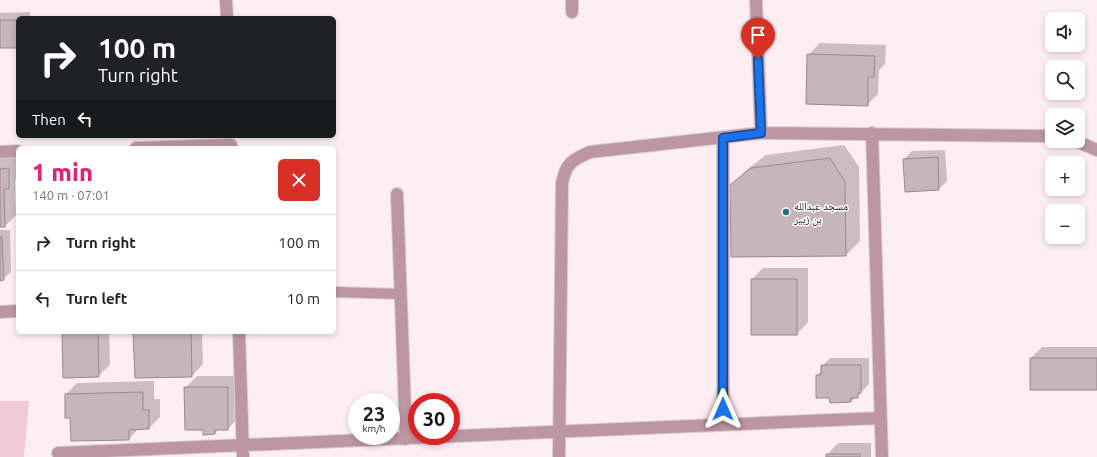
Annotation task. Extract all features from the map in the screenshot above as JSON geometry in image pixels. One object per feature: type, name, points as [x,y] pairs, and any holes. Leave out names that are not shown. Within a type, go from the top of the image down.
[{"type":"street","points":[[226,0],[227,16]]},
{"type":"street","points":[[756,0],[761,133]]},
{"type":"street","points":[[559,457],[562,183],[565,170],[574,159],[590,152],[761,133],[1045,136]]},
{"type":"street","points":[[872,133],[882,457]]},
{"type":"street","points":[[723,138],[723,425]]},
{"type":"street","points":[[174,146],[231,143]]},
{"type":"street","points":[[1085,145],[1097,150]]},
{"type":"street","points":[[0,152],[16,151]]},
{"type":"street","points":[[397,194],[406,439]]},
{"type":"street","points":[[0,312],[16,311]]},
{"type":"street","points":[[239,334],[243,451]]},
{"type":"street","points":[[58,453],[243,451],[406,439],[880,418]]},
{"type":"lane","points":[[336,292],[401,294]]},
{"type":"shaded area","points":[[0,401],[29,401],[24,457],[0,457]]},
{"type":"building","points":[[0,20],[16,20],[16,48],[0,48]]},
{"type":"building","points":[[807,54],[875,56],[874,77],[868,77],[868,106],[806,104]]},
{"type":"building","points":[[938,157],[939,190],[905,192],[903,159]]},
{"type":"building","points":[[830,158],[845,182],[846,256],[731,257],[730,185],[751,168]]},
{"type":"building","points":[[9,168],[9,189],[4,189],[5,227],[0,227],[0,169]]},
{"type":"building","points":[[0,237],[2,237],[4,280],[0,281]]},
{"type":"building","points":[[751,279],[797,279],[797,335],[751,335]]},
{"type":"building","points":[[62,334],[98,334],[99,377],[63,378]]},
{"type":"building","points":[[133,334],[191,334],[192,377],[135,378]]},
{"type":"building","points":[[1030,358],[1097,358],[1097,390],[1030,390]]},
{"type":"building","points":[[821,365],[861,365],[861,393],[858,393],[858,398],[851,398],[851,402],[830,403],[829,398],[816,398],[816,375],[821,375]]},
{"type":"building","points":[[184,387],[228,387],[228,430],[215,430],[215,434],[203,435],[203,430],[185,430]]},
{"type":"building","points":[[143,392],[143,410],[149,410],[149,429],[129,430],[129,440],[71,441],[70,418],[65,418],[65,394]]},
{"type":"building","points":[[826,454],[860,454],[860,457],[826,457]]},
{"type":"place","name":"مسجد عبدالله بن زبير","points":[[786,212]]},
{"type":"route","points":[[723,409],[723,138],[761,133],[758,59]]}]
